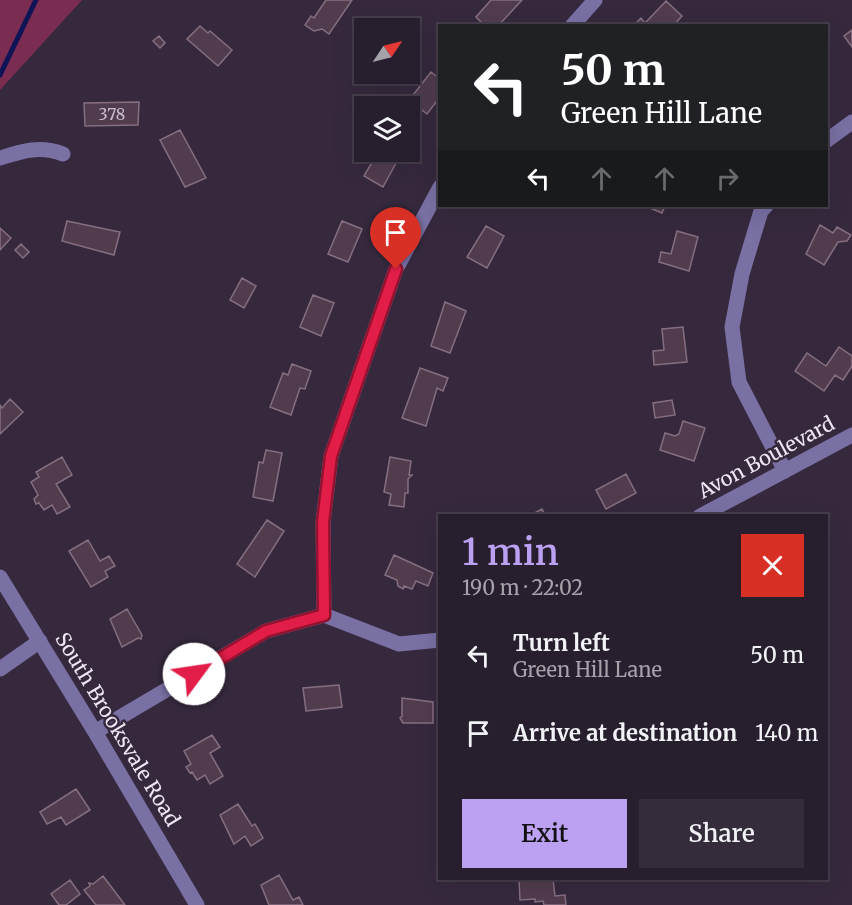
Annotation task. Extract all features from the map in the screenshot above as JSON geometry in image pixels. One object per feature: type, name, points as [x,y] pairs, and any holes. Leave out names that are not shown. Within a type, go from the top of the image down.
[{"type":"street","points":[[574,24],[595,0]]},
{"type":"street","points":[[828,140],[852,122]]},
{"type":"street","points":[[0,158],[30,148],[52,149],[63,154]]},
{"type":"street","points":[[324,615],[323,522],[331,456],[396,269],[438,191]]},
{"type":"street","points":[[765,207],[761,212],[742,274],[732,327],[739,382],[785,471]]},
{"type":"street","name":"Avon Boulevard","points":[[704,514],[852,435]]},
{"type":"street","name":"South Brooksvale Road","points":[[0,577],[197,905]]},
{"type":"street","points":[[95,732],[266,631],[324,615],[399,644],[438,640]]},
{"type":"street","points":[[0,669],[40,641]]},
{"type":"shaded area","points":[[0,0],[82,0],[0,90]]},
{"type":"building","points":[[326,0],[352,0],[329,34],[322,29],[314,31],[305,25],[311,16],[314,18]]},
{"type":"building","points":[[491,0],[522,0],[500,24],[483,24],[476,17]]},
{"type":"building","points":[[666,1],[682,16],[675,24],[635,24],[641,18],[645,23]]},
{"type":"building","points":[[200,26],[208,33],[210,31],[232,50],[218,66],[187,39]]},
{"type":"building","points":[[852,30],[852,47],[844,36]]},
{"type":"building","points":[[159,36],[165,43],[160,48],[153,41]]},
{"type":"building","points":[[431,72],[438,77],[438,100],[427,114],[420,109],[420,96],[412,96]]},
{"type":"building","points":[[139,102],[138,125],[85,126],[84,103]]},
{"type":"building","points":[[180,130],[206,178],[185,187],[160,140]]},
{"type":"building","points":[[372,162],[397,162],[383,187],[364,176]]},
{"type":"building","points":[[647,207],[665,207],[662,213]]},
{"type":"building","points":[[67,221],[120,232],[114,255],[62,241]]},
{"type":"building","points":[[342,221],[362,229],[348,262],[328,254]]},
{"type":"building","points":[[820,225],[833,233],[837,227],[851,235],[847,241],[838,242],[824,265],[806,254]]},
{"type":"building","points":[[486,226],[504,236],[487,268],[467,257]]},
{"type":"building","points":[[0,228],[11,238],[0,250]]},
{"type":"building","points":[[677,231],[698,237],[689,271],[659,262],[661,252],[671,254]]},
{"type":"building","points":[[21,244],[29,252],[23,258],[15,250]]},
{"type":"building","points":[[242,278],[256,286],[244,308],[230,300]]},
{"type":"building","points":[[313,295],[334,303],[321,336],[300,327]]},
{"type":"building","points":[[445,302],[466,311],[450,353],[431,346]]},
{"type":"building","points":[[683,327],[687,362],[654,365],[653,351],[664,350],[662,329]]},
{"type":"building","points":[[839,347],[852,356],[852,366],[843,380],[835,375],[824,391],[795,371],[807,353],[826,366]]},
{"type":"building","points":[[292,364],[311,371],[305,389],[300,388],[291,415],[270,407],[283,373],[288,375]]},
{"type":"building","points":[[420,368],[448,378],[443,391],[437,388],[426,426],[402,418]]},
{"type":"building","points":[[10,399],[23,412],[0,434],[0,405],[2,408]]},
{"type":"building","points":[[672,400],[675,415],[655,418],[653,403]]},
{"type":"building","points":[[683,421],[705,428],[694,461],[660,450],[665,433],[675,436],[679,434]]},
{"type":"building","points":[[266,450],[282,453],[273,501],[253,497],[259,462],[263,463]]},
{"type":"building","points":[[62,457],[72,475],[56,484],[70,507],[57,514],[52,505],[44,510],[39,503],[36,504],[34,499],[38,495],[31,482],[39,477],[36,472]]},
{"type":"building","points":[[390,457],[411,461],[409,475],[412,475],[408,479],[408,493],[405,493],[404,507],[389,505],[391,494],[384,492]]},
{"type":"building","points":[[626,474],[636,493],[606,509],[596,490]]},
{"type":"building","points":[[542,509],[545,514],[533,514]]},
{"type":"building","points":[[267,520],[284,531],[255,577],[237,564]]},
{"type":"building","points":[[88,540],[100,561],[109,556],[115,566],[105,571],[108,577],[91,587],[69,551]]},
{"type":"building","points":[[394,555],[433,573],[428,586],[416,581],[412,589],[404,586],[403,589],[398,586],[397,580],[385,575]]},
{"type":"building","points":[[127,609],[142,635],[141,639],[138,638],[122,647],[110,619]]},
{"type":"building","points":[[339,685],[342,707],[306,711],[303,688]]},
{"type":"building","points":[[402,698],[433,702],[433,723],[403,723],[400,718]]},
{"type":"building","points":[[212,735],[220,747],[210,753],[223,776],[210,784],[205,775],[197,780],[192,772],[190,773],[186,767],[191,764],[184,751]]},
{"type":"building","points":[[76,789],[90,810],[66,825],[61,817],[47,824],[40,812]]},
{"type":"building","points":[[238,804],[252,826],[255,824],[263,838],[251,846],[245,836],[234,844],[220,815]]},
{"type":"building","points":[[279,875],[293,900],[299,897],[303,905],[269,905],[261,885]]},
{"type":"building","points":[[103,876],[125,905],[96,905],[84,890],[90,886],[89,883],[93,884]]},
{"type":"building","points":[[70,880],[80,894],[66,905],[59,905],[51,894]]},
{"type":"building","points":[[519,880],[553,880],[555,896],[565,895],[566,905],[544,905],[543,901],[535,902],[535,899],[520,900]]},
{"type":"waterway","points":[[0,75],[36,0]]},
{"type":"route","points":[[194,674],[266,631],[324,615],[323,522],[331,456],[396,269]]}]
